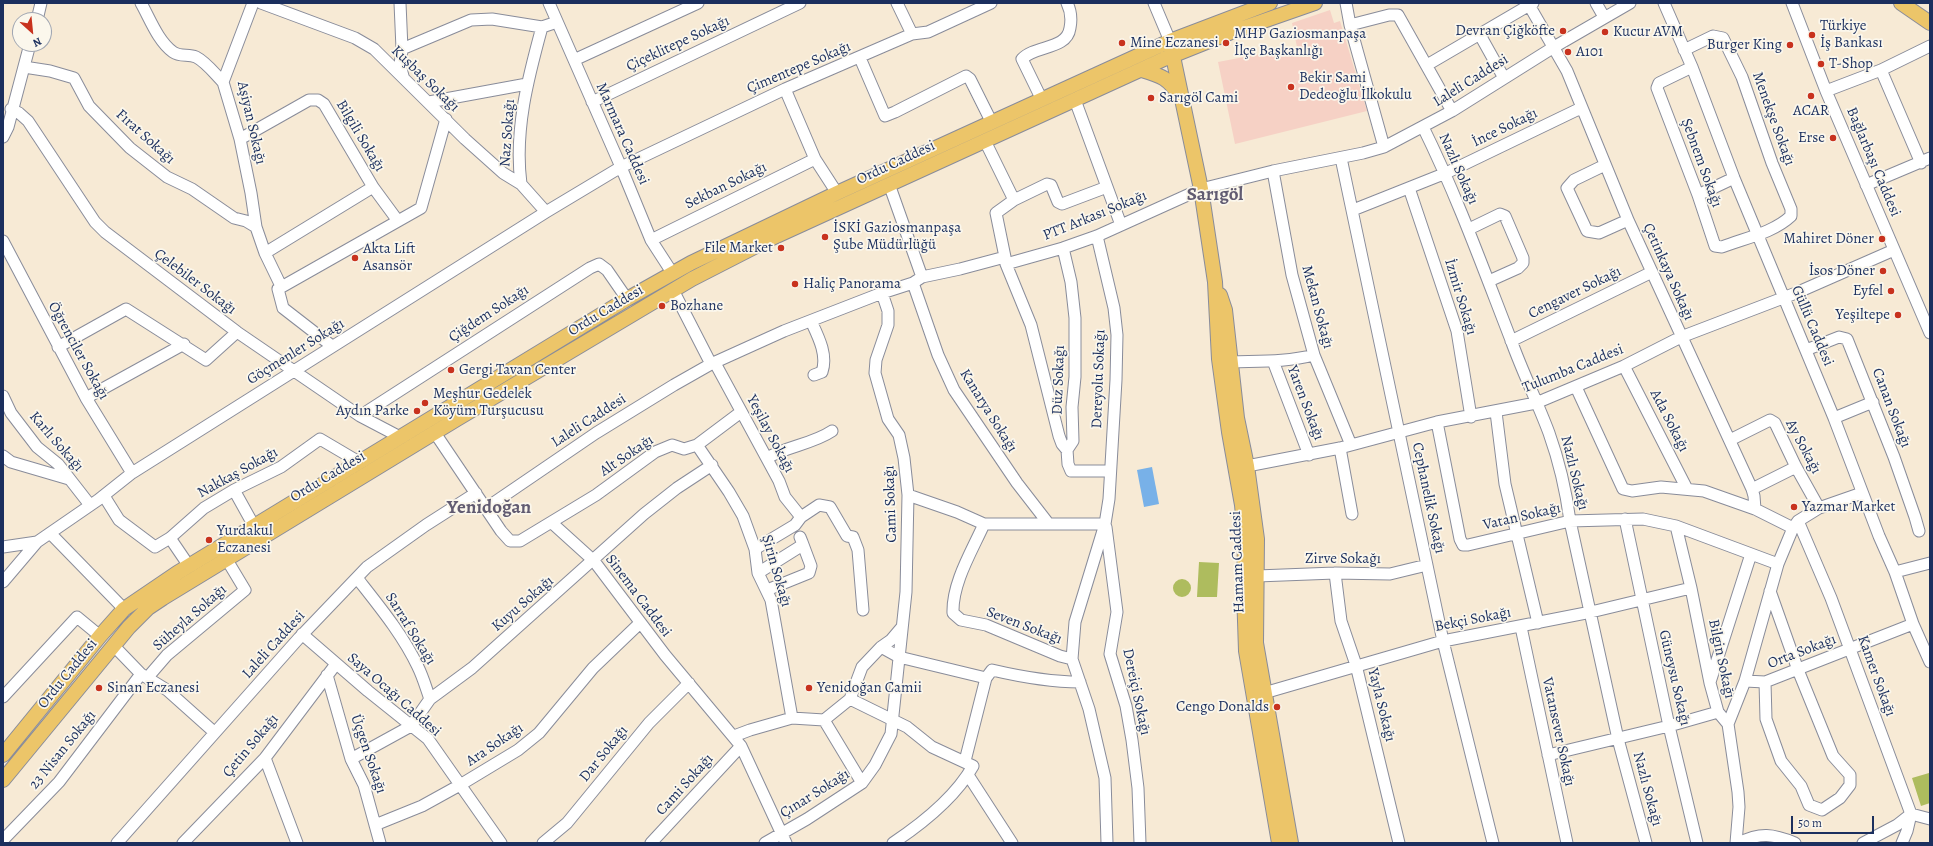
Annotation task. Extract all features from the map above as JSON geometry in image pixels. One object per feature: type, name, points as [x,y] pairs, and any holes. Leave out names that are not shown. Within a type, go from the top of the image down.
[{"type":"main road","name":"Ordu Caddesi","points":[[3,780],[113,645],[148,608],[199,566],[254,526],[400,438],[436,414],[627,299],[691,263],[837,193],[1170,41],[1270,3]]},
{"type":"main road","name":"Ordu Caddesi","points":[[3,755],[100,636],[124,609],[159,585],[199,566],[227,560],[673,290],[764,242],[1173,55],[1229,33],[1314,3]]},
{"type":"main road","points":[[1901,3],[1928,20]]},
{"type":"main road","name":"Hamam Caddesi","points":[[1170,41],[1201,189],[1215,282],[1219,359],[1257,539],[1256,643],[1258,694],[1279,843]]},
{"type":"main road","points":[[1142,70],[1162,76],[1173,87],[1182,100]]},
{"type":"main road","name":"Hamam Caddesi","points":[[1215,282],[1225,310],[1232,362],[1237,418],[1245,537],[1244,625],[1291,843]]},
{"type":"main road","points":[[435,433],[436,414]]},
{"type":"street","points":[[141,3],[162,40],[173,52],[181,56],[189,55],[198,58],[223,82]]},
{"type":"street","name":"Aşiyan Sokağı","points":[[253,3],[223,82],[228,103],[240,139],[256,227],[265,253],[281,286]]},
{"type":"street","name":"Kuşbaş Sokağı","points":[[261,3],[355,38],[374,49],[503,173],[521,184],[546,212]]},
{"type":"street","points":[[400,3],[402,49],[400,66],[403,76]]},
{"type":"street","name":"Marmara Caddesi","points":[[549,3],[621,167],[651,240],[673,274]]},
{"type":"street","points":[[574,60],[698,3]]},
{"type":"street","points":[[897,3],[912,34]]},
{"type":"street","name":"Çimentepe Sokağı","points":[[621,167],[785,90],[912,34],[928,32],[991,3]]},
{"type":"street","points":[[1042,100],[1022,59],[1065,40],[1070,32],[1071,21],[1067,3]]},
{"type":"street","points":[[1154,3],[1170,41]]},
{"type":"street","points":[[1346,3],[1350,25],[1384,147]]},
{"type":"street","points":[[1596,3],[1604,18]]},
{"type":"street","name":"Laleli Caddesi","points":[[1201,189],[1384,147],[1423,127],[1554,47],[1630,3]]},
{"type":"street","name":"Güllü Caddesi","points":[[1664,3],[1692,67],[1734,178],[1834,418],[1862,493],[1895,572],[1913,624],[1930,662]]},
{"type":"street","name":"Bağlarbaşı Caddesi","points":[[1792,3],[1826,91],[1930,332]]},
{"type":"street","name":"Çiçeklitepe Sokağı","points":[[592,102],[794,4]]},
{"type":"street","points":[[1427,65],[1531,4]]},
{"type":"street","name":"Çetinkaya Sokağı","points":[[1531,4],[1567,71],[1628,220],[1681,338],[1752,489],[1755,509]]},
{"type":"street","points":[[1350,25],[1389,15],[1398,15],[1452,110]]},
{"type":"street","points":[[402,49],[471,20],[492,19],[542,27],[557,22]]},
{"type":"street","name":"Naz Sokağı","points":[[521,184],[518,165],[520,133],[527,84],[542,27]]},
{"type":"street","points":[[1480,35],[1504,78]]},
{"type":"street","name":"Menekşe Sokağı","points":[[1684,50],[1714,36],[1723,38],[1742,77],[1764,143],[1791,209],[1791,216],[1785,222],[1757,233]]},
{"type":"street","points":[[1826,91],[1881,70],[1930,46]]},
{"type":"street","points":[[3,137],[8,113],[28,52]]},
{"type":"street","points":[[860,58],[885,116],[966,76],[970,79],[992,123]]},
{"type":"street","name":"Fırat Sokağı","points":[[24,67],[50,71],[74,78],[89,106],[130,148],[167,178],[192,189],[234,218],[246,221],[256,227]]},
{"type":"street","name":"Şebnem Sokağı","points":[[1692,67],[1659,83],[1657,88],[1698,195],[1715,246],[1722,247],[1757,233]]},
{"type":"street","points":[[1866,185],[1926,161],[1881,70]]},
{"type":"street","name":"Naz Sokağı","points":[[429,102],[527,84]]},
{"type":"street","points":[[785,90],[816,159],[837,193]]},
{"type":"street","name":"Bilgili Sokağı","points":[[240,139],[309,100],[318,100],[324,104],[372,186],[398,222]]},
{"type":"street","points":[[1075,100],[1121,225]]},
{"type":"street","name":"İnce Sokağı","points":[[1353,210],[1446,173],[1581,108]]},
{"type":"street","name":"Çelebiler Sokağı","points":[[8,113],[19,113],[28,121],[95,222],[111,237],[237,332],[360,416],[400,438]]},
{"type":"street","points":[[332,346],[283,308],[278,289],[421,208],[446,119]]},
{"type":"street","name":"Nazlı Sokağı","points":[[1423,127],[1446,173],[1489,280],[1511,341],[1549,433],[1566,490],[1570,521],[1618,739],[1646,843]]},
{"type":"street","points":[[985,141],[1014,200]]},
{"type":"street","name":"Cephanelik Sokağı","points":[[1341,158],[1443,641],[1493,843]]},
{"type":"street","name":"Sekban Sokağı","points":[[651,240],[816,159]]},
{"type":"street","points":[[1605,165],[1574,180],[1566,188],[1587,231],[1599,232],[1628,220]]},
{"type":"street","name":"Göçmenler Sokağı","points":[[3,582],[37,542],[104,496],[132,474],[332,346],[546,212],[621,167]]},
{"type":"street","name":"Mekan Sokağı","points":[[1273,172],[1292,275],[1314,354],[1351,445]]},
{"type":"street","points":[[1698,195],[1734,178]]},
{"type":"street","name":"Kanarya Sokağı","points":[[889,184],[938,355],[954,390],[1017,482],[1048,523]]},
{"type":"street","points":[[1067,450],[1062,444],[1059,436],[1031,326],[1006,261],[996,213],[1014,200],[1047,184],[1051,185],[1058,202],[1062,204],[1107,187]]},
{"type":"street","points":[[265,253],[372,186]]},
{"type":"street","name":"İzmir Sokağı","points":[[1409,188],[1457,331],[1471,417]]},
{"type":"street","name":"PTT Arkası Sokağı","points":[[713,363],[882,292],[917,280],[1063,248],[1097,236],[1201,189]]},
{"type":"street","points":[[1469,229],[1500,214],[1508,220],[1521,252],[1523,263],[1518,268],[1489,280]]},
{"type":"street","name":"Dereyolu Sokağı","points":[[1097,236],[1114,308],[1117,335],[1110,471],[1105,524]]},
{"type":"street","name":"Öğrenciler Sokağı","points":[[3,241],[86,398],[132,474]]},
{"type":"street","name":"Düz Sokağı","points":[[1063,248],[1076,318],[1075,377],[1072,407],[1073,441],[1067,450],[1068,464],[1071,471],[1110,471]]},
{"type":"street","name":"Tulumba Caddesi","points":[[1241,467],[1309,455],[1437,422],[1471,417],[1536,403],[1624,366],[1681,338],[1784,298],[1894,250]]},
{"type":"street","name":"Çiğdem Sokağı","points":[[360,416],[590,268],[599,264],[607,270],[627,299]]},
{"type":"street","name":"Cengaver Sokağı","points":[[1511,341],[1652,272]]},
{"type":"street","name":"Yeşilay Sokağı","points":[[673,290],[767,458],[798,521],[802,542],[811,566],[808,573],[766,590]]},
{"type":"street","name":"Cami Sokağı","points":[[882,292],[888,311],[888,325],[876,360],[874,373],[888,419],[899,435],[904,458],[908,495],[906,592],[893,719]]},
{"type":"street","points":[[58,347],[126,309],[184,344],[206,360],[237,332]]},
{"type":"street","points":[[811,321],[821,344],[825,364],[822,372],[814,375]]},
{"type":"street","name":"Canan Sokağı","points":[[1806,350],[1838,337],[1848,340],[1873,402],[1915,516],[1919,531]]},
{"type":"street","points":[[86,398],[184,344]]},
{"type":"street","points":[[1232,362],[1298,359],[1314,354]]},
{"type":"street","name":"Yaren Sokağı","points":[[1272,361],[1309,455]]},
{"type":"street","name":"Laleli Caddesi","points":[[486,508],[596,433],[713,363]]},
{"type":"street","name":"Ada Sokağı","points":[[1624,366],[1688,489]]},
{"type":"street","points":[[1576,387],[1623,490],[1632,491],[1661,487],[1704,491],[1795,525]]},
{"type":"street","name":"Karlı Sokağı","points":[[3,396],[11,413],[37,447],[58,464],[90,505]]},
{"type":"street","points":[[1834,418],[1873,402]]},
{"type":"street","points":[[697,445],[741,412]]},
{"type":"street","points":[[1496,412],[1505,484],[1538,623]]},
{"type":"street","name":"Ay Sokağı","points":[[1730,440],[1770,420],[1775,424],[1796,467],[1819,508]]},
{"type":"street","name":"Vatan Sokağı","points":[[1437,422],[1460,539],[1463,545],[1570,521],[1643,519],[1676,526],[1778,564]]},
{"type":"street","points":[[767,458],[780,450],[822,438],[832,431]]},
{"type":"street","points":[[435,433],[510,541],[520,541],[552,523]]},
{"type":"street","name":"Nakkaş Sokağı","points":[[104,496],[119,520],[155,546],[170,538],[204,508],[234,490],[281,467],[320,439],[359,462]]},
{"type":"street","name":"Alt Sokağı","points":[[552,523],[596,495],[655,452],[672,445],[684,449],[697,445]]},
{"type":"street","name":"Şirin Sokağı","points":[[697,445],[712,465],[743,516],[755,549],[758,573],[771,600],[792,718]]},
{"type":"street","points":[[1340,448],[1352,514]]},
{"type":"street","points":[[3,456],[11,462],[69,479]]},
{"type":"street","name":"Kuyu Sokağı","points":[[351,759],[411,726],[430,699],[472,668],[594,561],[644,514],[677,488],[712,465]]},
{"type":"street","points":[[1752,489],[1796,467]]},
{"type":"street","points":[[234,490],[254,526]]},
{"type":"street","points":[[1795,843],[1782,838],[1762,834],[1737,843],[1738,792],[1728,724],[1745,681],[1778,564],[1795,525],[1819,508],[1862,493]]},
{"type":"street","name":"Laleli Caddesi","points":[[122,842],[214,732],[302,634],[367,567],[426,525],[476,494]]},
{"type":"street","points":[[908,495],[956,512],[984,524],[1105,524],[1075,622],[1072,659],[1089,709],[1105,778],[1107,843]]},
{"type":"street","points":[[755,549],[798,521],[819,505],[830,507],[847,536],[853,537],[859,556],[863,610]]},
{"type":"street","name":"Güneysu Sokağı","points":[[1625,519],[1641,600],[1697,843]]},
{"type":"street","name":"Sinema Caddesi","points":[[552,523],[594,561],[688,684],[734,736],[741,746],[786,843]]},
{"type":"street","name":"Seven Sokağı","points":[[984,524],[957,588],[953,600],[953,613],[961,620],[986,625],[1060,656],[1072,659]]},
{"type":"street","name":"Dereiçi Sokağı","points":[[1105,524],[1117,612],[1110,654],[1126,706],[1138,788],[1140,843]]},
{"type":"street","name":"Kamer Sokağı","points":[[1795,525],[1831,598],[1911,814]]},
{"type":"street","name":"Bilgin Sokağı","points":[[1676,526],[1691,588],[1710,683],[1718,712],[1728,724]]},
{"type":"street","points":[[50,533],[124,609]]},
{"type":"street","points":[[170,538],[199,566]]},
{"type":"street","points":[[3,547],[37,542]]},
{"type":"street","points":[[758,573],[800,546],[802,542]]},
{"type":"street","points":[[1710,683],[1751,554]]},
{"type":"street","name":"Süheyla Sokağı","points":[[145,675],[245,590],[227,560]]},
{"type":"street","points":[[1895,572],[1930,563]]},
{"type":"street","name":"Zirve Sokağı","points":[[1257,576],[1335,573],[1390,574],[1427,565]]},
{"type":"street","name":"Yayla Sokağı","points":[[1335,573],[1341,620],[1356,665],[1399,843]]},
{"type":"street","name":"Sarraf Sokağı","points":[[357,578],[386,615],[411,653],[419,668],[430,699]]},
{"type":"street","name":"Bekçi Sokağı","points":[[1258,694],[1443,641],[1521,627],[1691,588]]},
{"type":"street","points":[[1765,682],[1766,719],[1781,761],[1801,786],[1809,805],[1822,810],[1840,798],[1850,785],[1850,774],[1833,756],[1798,670],[1770,591]]},
{"type":"street","points":[[3,698],[77,617],[100,636]]},
{"type":"street","name":"Ara Sokağı","points":[[375,825],[422,806],[518,750],[539,733],[593,668],[640,623]]},
{"type":"street","name":"Orta Sokağı","points":[[1745,681],[1765,682],[1913,624]]},
{"type":"street","points":[[734,736],[792,718],[824,720],[850,699],[862,667],[881,647],[891,640],[902,627]]},
{"type":"street","name":"Vatansever Sokağı","points":[[1521,627],[1567,843]]},
{"type":"street","name":"Saya Ocağı Caddesi","points":[[302,634],[336,664],[428,739],[501,843]]},
{"type":"street","points":[[113,645],[145,675],[167,690],[214,732]]},
{"type":"street","points":[[881,647],[899,657],[986,678]]},
{"type":"street","name":"Çetin Sokağı","points":[[183,843],[265,758],[336,664]]},
{"type":"street","points":[[893,843],[918,827],[948,798],[968,767],[986,678],[992,670],[1027,678],[1057,682],[1080,682]]},
{"type":"street","name":"23 Nisan Sokağı","points":[[3,840],[59,782],[145,675]]},
{"type":"street","name":"Üçgen Sokağı","points":[[327,675],[351,759],[364,785],[380,843]]},
{"type":"street","name":"Dar Sokağı","points":[[543,843],[567,823],[649,723],[688,684]]},
{"type":"street","points":[[850,699],[907,727],[932,746],[968,767],[1012,843]]},
{"type":"street","points":[[1548,755],[1618,739],[1718,712]]},
{"type":"street","name":"Çınar Sokağı","points":[[765,843],[807,819],[862,783],[878,759],[890,734],[893,719]]},
{"type":"street","points":[[824,720],[862,783]]},
{"type":"street","name":"Cami Sokağı","points":[[651,843],[741,746]]},
{"type":"street","points":[[265,758],[297,843]]},
{"type":"street","points":[[1911,814],[1930,819]]},
{"type":"street","points":[[1863,843],[1897,825],[1911,814]]},
{"type":"street","points":[[1902,843],[1907,831],[1911,814]]},
{"type":"shaded area","name":"Bekir Sami Dedeoğlu İlkokulu","points":[[1330,10],[1334,23],[1340,21],[1367,111],[1235,144],[1218,62],[1297,47],[1292,23]]},
{"type":"green space","points":[[1199,562],[1219,563],[1217,597],[1197,597]]},
{"type":"green space","points":[[1182,579],[1188,582],[1191,588],[1188,594],[1182,597],[1176,594],[1173,588],[1176,582]]},
{"type":"green space","points":[[1929,773],[1930,803],[1921,806],[1912,778]]},
{"type":"water","points":[[1152,467],[1159,504],[1144,507],[1137,470]]},
{"type":"place","name":"Devran Çiğköfte","points":[[1563,31]]},
{"type":"place","name":"Kucur AVM","points":[[1605,32]]},
{"type":"place","name":"Türkiye İş Bankası","points":[[1812,35]]},
{"type":"place","name":"Mine Eczanesi","points":[[1122,43]]},
{"type":"place","name":"MHP Gaziosmanpaşa İlçe Başkanlığı","points":[[1226,43]]},
{"type":"place","name":"Burger King","points":[[1790,45]]},
{"type":"place","name":"A101","points":[[1568,52]]},
{"type":"place","name":"T-Shop","points":[[1821,64]]},
{"type":"place","name":"Bekir Sami Dedeoğlu İlkokulu","points":[[1291,87]]},
{"type":"place","name":"ACAR","points":[[1811,96]]},
{"type":"place","name":"Sarıgöl Cami","points":[[1151,98]]},
{"type":"place","name":"Erse","points":[[1833,138]]},
{"type":"place","name":"İSKİ Gaziosmanpaşa Şube Müdürlüğü","points":[[825,237]]},
{"type":"place","name":"Mahiret Döner","points":[[1882,239]]},
{"type":"place","name":"File Market","points":[[781,248]]},
{"type":"place","name":"Akta Lift Asansör","points":[[355,258]]},
{"type":"place","name":"İsos Döner","points":[[1883,271]]},
{"type":"place","name":"Haliç Panorama","points":[[795,284]]},
{"type":"place","name":"Eyfel","points":[[1891,291]]},
{"type":"place","name":"Bozhane","points":[[662,306]]},
{"type":"place","name":"Yeşiltepe","points":[[1898,315]]},
{"type":"place","name":"Gergi Tavan Center","points":[[451,370]]},
{"type":"place","name":"Meşhur Gedelek Köyüm Turşucusu","points":[[425,403]]},
{"type":"place","name":"Aydın Parke","points":[[417,411]]},
{"type":"place","name":"Yazmar Market","points":[[1794,507]]},
{"type":"place","name":"Yurdakul Eczanesi","points":[[209,540]]},
{"type":"place","name":"Sinan Eczanesi","points":[[99,688]]},
{"type":"place","name":"Yenidoğan Camii","points":[[809,688]]},
{"type":"place","name":"Cengo Donalds","points":[[1277,707]]},
{"type":"district","name":"Sarıgöl","points":[[1215,195]]},
{"type":"district","name":"Yenidoğan","points":[[489,508]]}]
